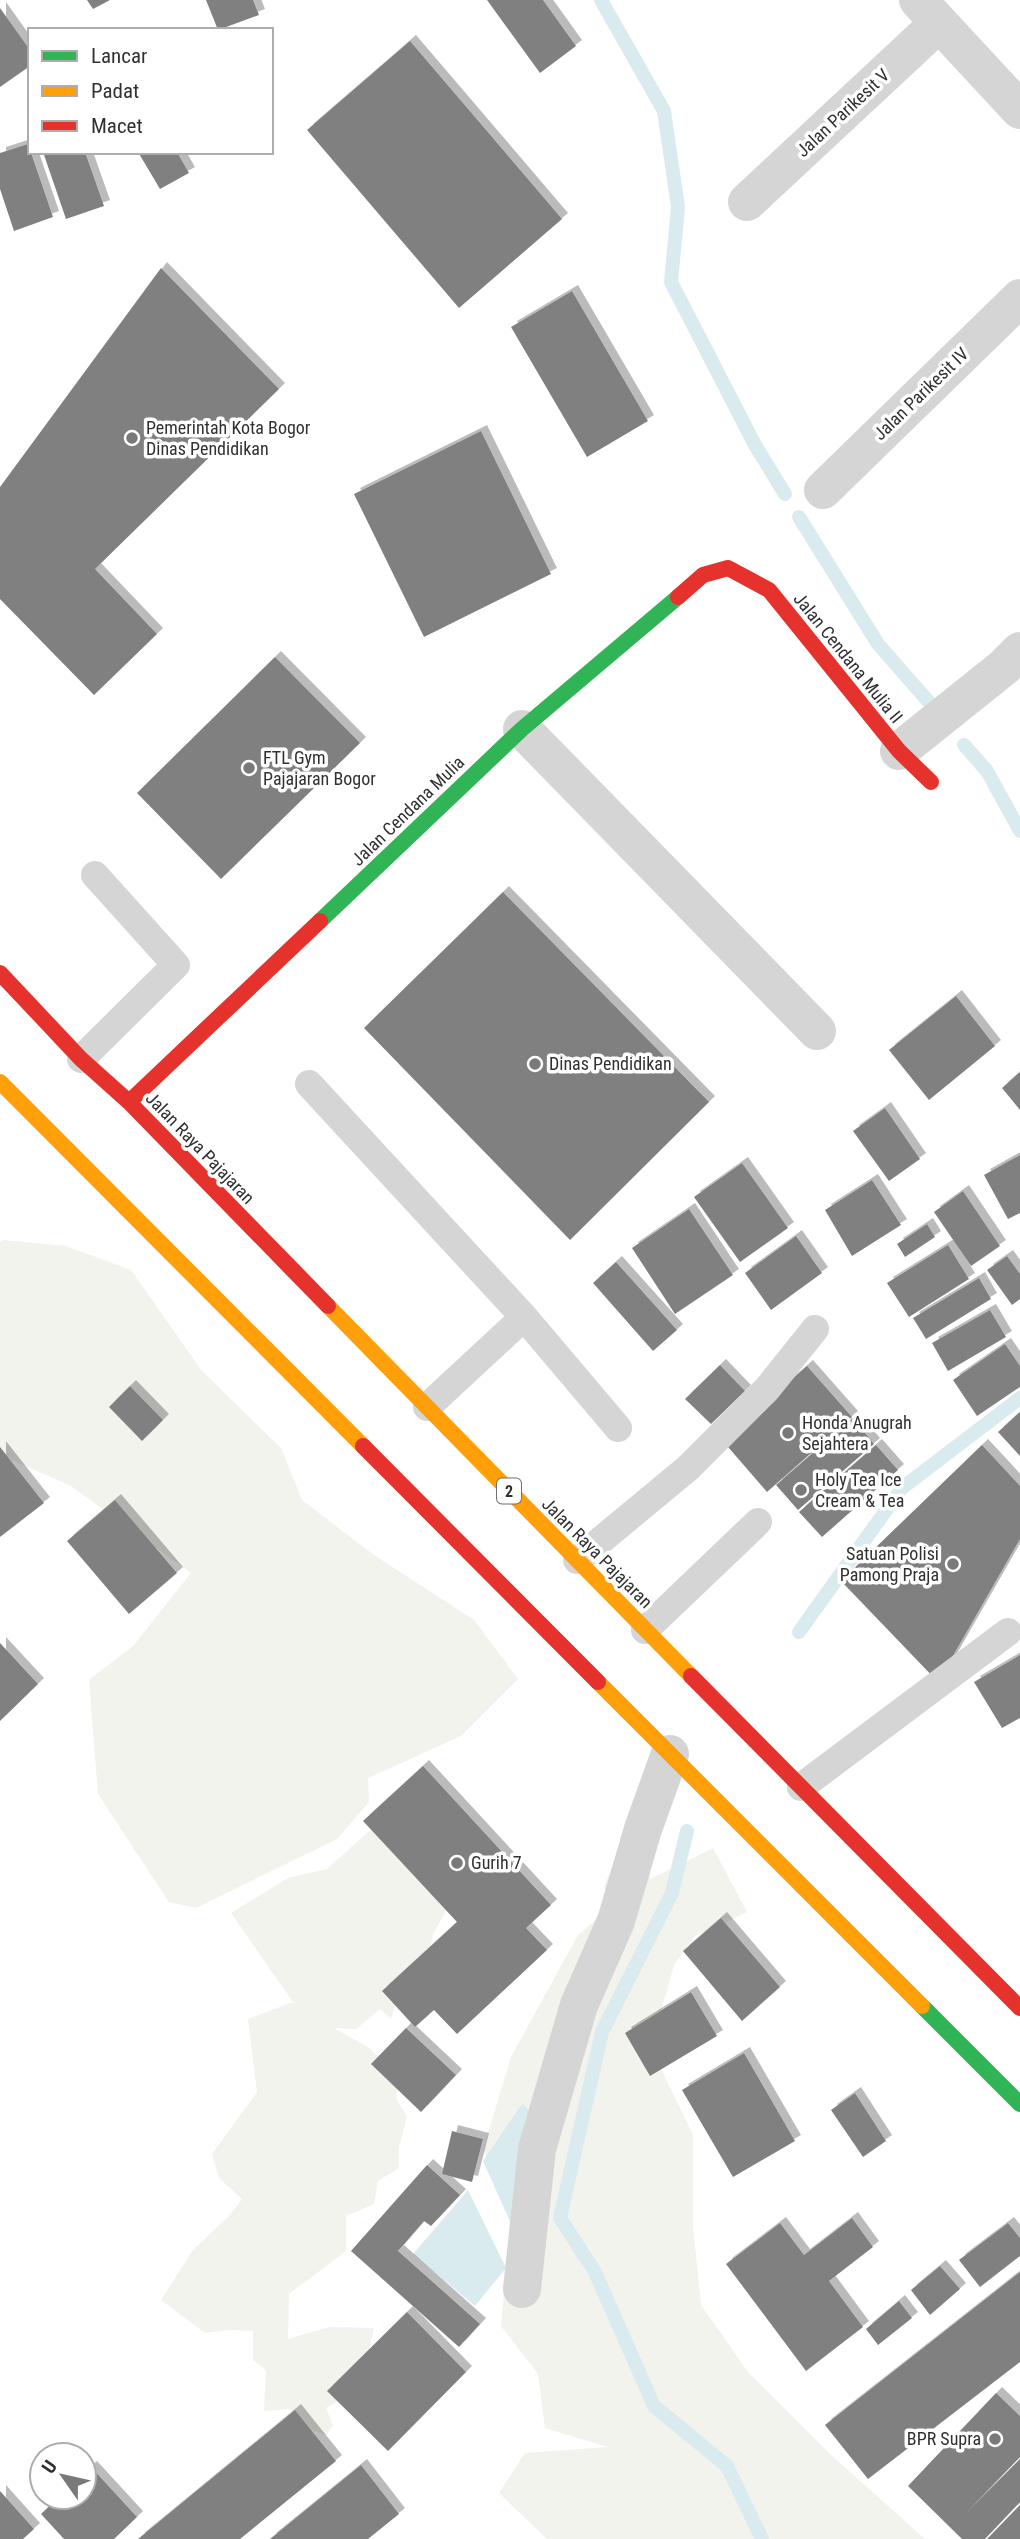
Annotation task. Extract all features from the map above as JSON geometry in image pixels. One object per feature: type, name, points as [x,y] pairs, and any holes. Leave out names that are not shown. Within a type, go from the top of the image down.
[{"type":"main road","name":"Jalan Cendana Mulia","points":[[129,1102],[522,729],[678,594],[703,575],[728,568]]},
{"type":"main road","name":"Jalan Cendana Mulia II","points":[[728,568],[769,590],[899,751],[931,782]]},
{"type":"main road","name":"Jalan Raya Pajajaran","points":[[0,973],[81,1059],[129,1102],[645,1630],[1020,2008]]},
{"type":"main road","points":[[0,1082],[1020,2104]]},
{"type":"street","points":[[928,12],[1020,110]]},
{"type":"street","name":"Jalan Parikesit V","points":[[747,202],[928,12]]},
{"type":"street","name":"Jalan Parikesit IV","points":[[823,490],[1020,298]]},
{"type":"street","points":[[899,751],[1004,667],[1020,651]]},
{"type":"street","points":[[522,729],[817,1031]]},
{"type":"street","points":[[522,2289],[537,2149],[579,2005],[616,1921],[643,1829],[670,1754]]},
{"type":"lane","points":[[81,1059],[176,965],[95,875]]},
{"type":"lane","points":[[309,1084],[524,1317],[618,1428]]},
{"type":"lane","points":[[427,1407],[524,1317]]},
{"type":"lane","points":[[577,1560],[688,1468],[767,1389],[815,1329]]},
{"type":"lane","points":[[645,1630],[758,1522]]},
{"type":"lane","points":[[800,1787],[1008,1632]]},
{"type":"shaded area","points":[[3,1240],[66,1246],[131,1270],[202,1371],[281,1448],[302,1500],[374,1555],[474,1620],[518,1679],[461,1736],[368,1778],[369,1802],[337,1839],[196,1908],[169,1902],[98,1794],[89,1680],[133,1646],[191,1573],[71,1486],[3,1456],[0,1460],[0,1243]]},
{"type":"shaded area","points":[[400,1803],[432,1861],[446,1911],[433,1934],[425,1972],[404,1977],[391,2019],[380,2009],[356,2029],[334,2028],[371,2049],[383,2064],[401,2071],[396,2098],[407,2117],[399,2147],[399,2168],[378,2181],[374,2204],[346,2216],[346,2251],[289,2294],[288,2339],[329,2327],[374,2328],[364,2373],[351,2394],[326,2408],[333,2425],[326,2435],[308,2429],[290,2409],[264,2411],[266,2371],[253,2360],[253,2331],[205,2333],[161,2300],[193,2250],[230,2215],[242,2199],[219,2178],[212,2154],[257,2092],[248,2019],[293,2002],[231,1913],[288,1878],[327,1869]]},
{"type":"shaded area","points":[[651,1825],[650,1879],[713,1848],[747,1912],[695,1936],[674,1965],[654,2036],[663,2073],[693,2135],[693,2226],[701,2305],[748,2372],[830,2454],[925,2539],[547,2539],[499,2493],[525,2453],[608,2447],[545,2428],[538,2374],[501,2326],[504,2292],[518,2220],[483,2150],[511,2057],[578,1935],[609,1909],[604,1887],[623,1839]]},
{"type":"shaded area","points":[[522,2104],[542,2121],[521,2246],[483,2161]]},
{"type":"shaded area","points":[[468,2190],[506,2268],[475,2306],[413,2254]]},
{"type":"building","points":[[87,0],[110,0],[93,9]]},
{"type":"building","points":[[206,0],[253,0],[259,15],[217,28]]},
{"type":"building","points":[[487,0],[543,0],[576,46],[540,73]]},
{"type":"building","points":[[0,8],[28,47],[28,67],[0,87]]},
{"type":"building","points":[[410,41],[562,219],[459,308],[307,130]]},
{"type":"building","points":[[28,144],[28,154],[31,154],[53,217],[14,231],[0,189],[0,153]]},
{"type":"building","points":[[44,154],[86,154],[104,206],[66,219]]},
{"type":"building","points":[[139,154],[178,154],[189,173],[160,189]]},
{"type":"building","name":"Pemerintah Kota Bogor Dinas Pendidikan","points":[[161,268],[279,389],[95,569],[157,634],[94,695],[0,599],[0,487]]},
{"type":"building","points":[[572,291],[648,421],[587,457],[511,327]]},
{"type":"building","points":[[481,431],[551,574],[424,637],[354,494]]},
{"type":"building","name":"FTL Gym Pajajaran Bogor","points":[[275,657],[360,743],[221,879],[137,793]]},
{"type":"building","points":[[503,892],[709,1102],[570,1240],[364,1028]]},
{"type":"building","points":[[956,996],[995,1046],[929,1100],[889,1050]]},
{"type":"building","points":[[1020,1072],[1020,1110],[1002,1088]]},
{"type":"building","points":[[885,1108],[920,1159],[889,1181],[853,1131]]},
{"type":"building","points":[[1020,1155],[1020,1213],[1008,1219],[984,1175]]},
{"type":"building","points":[[742,1163],[788,1228],[740,1262],[694,1197]]},
{"type":"building","points":[[872,1180],[901,1225],[852,1256],[825,1210]]},
{"type":"building","points":[[963,1191],[1000,1246],[971,1266],[934,1212]]},
{"type":"building","points":[[689,1209],[733,1275],[675,1314],[632,1248]]},
{"type":"building","points":[[927,1224],[935,1237],[905,1257],[897,1244]]},
{"type":"building","points":[[796,1236],[822,1273],[771,1310],[745,1273]]},
{"type":"building","points":[[948,1245],[969,1279],[909,1317],[887,1283]]},
{"type":"building","points":[[1007,1256],[1020,1274],[1020,1299],[1012,1305],[987,1270]]},
{"type":"building","points":[[616,1262],[677,1330],[653,1351],[593,1283]]},
{"type":"building","points":[[979,1278],[991,1299],[926,1339],[913,1318]]},
{"type":"building","points":[[990,1310],[1006,1337],[948,1371],[932,1343]]},
{"type":"building","points":[[1005,1344],[1020,1366],[1020,1387],[977,1416],[953,1380]]},
{"type":"building","points":[[720,1365],[745,1391],[711,1424],[685,1399]]},
{"type":"building","points":[[807,1366],[852,1417],[767,1492],[722,1440]]},
{"type":"building","points":[[130,1386],[163,1420],[142,1441],[109,1407]]},
{"type":"building","points":[[1020,1412],[1020,1456],[998,1432]]},
{"type":"building","points":[[853,1418],[874,1444],[798,1510],[776,1485]]},
{"type":"building","points":[[876,1445],[898,1470],[822,1537],[799,1512]]},
{"type":"building","points":[[982,1445],[1020,1486],[1020,1539],[938,1682],[841,1581]]},
{"type":"building","points":[[0,1447],[44,1503],[0,1537]]},
{"type":"building","points":[[115,1500],[177,1573],[129,1614],[67,1541]]},
{"type":"building","points":[[0,1643],[38,1684],[0,1721]]},
{"type":"building","points":[[1020,1655],[1020,1718],[1002,1728],[974,1682]]},
{"type":"building","name":"Gurih 7","points":[[423,1766],[551,1905],[526,1928],[547,1950],[457,2034],[434,2010],[415,2027],[382,1991],[457,1922],[363,1821]]},
{"type":"building","points":[[721,1918],[780,1987],[742,2021],[683,1951]]},
{"type":"building","points":[[691,1992],[717,2036],[650,2076],[625,2033]]},
{"type":"building","points":[[406,2028],[456,2075],[421,2112],[371,2064]]},
{"type":"building","points":[[744,2053],[795,2141],[733,2177],[682,2090]]},
{"type":"building","points":[[855,2093],[886,2141],[863,2157],[831,2110]]},
{"type":"building","points":[[452,2131],[483,2139],[472,2182],[442,2174]]},
{"type":"building","points":[[427,2165],[460,2195],[431,2226],[424,2221],[398,2251],[480,2324],[459,2347],[351,2251]]},
{"type":"building","points":[[852,2218],[873,2247],[829,2281],[863,2327],[806,2371],[726,2264],[780,2223],[804,2255]]},
{"type":"building","points":[[1008,2223],[1020,2238],[1020,2256],[980,2287],[959,2260]]},
{"type":"building","points":[[940,2266],[960,2289],[930,2315],[911,2290]]},
{"type":"building","points":[[1020,2272],[1020,2362],[868,2479],[825,2425]]},
{"type":"building","points":[[899,2301],[912,2318],[878,2345],[866,2329]]},
{"type":"building","points":[[407,2312],[466,2372],[388,2451],[327,2391]]},
{"type":"building","points":[[996,2393],[1020,2416],[1020,2457],[965,2514],[1020,2459],[1020,2502],[985,2539],[962,2539],[908,2486]]},
{"type":"building","points":[[295,2410],[336,2461],[240,2539],[138,2539]]},
{"type":"building","points":[[361,2465],[399,2514],[368,2539],[270,2539]]},
{"type":"building","points":[[98,2475],[137,2517],[114,2539],[64,2539],[41,2514],[44,2511],[98,2511]]},
{"type":"building","points":[[0,2491],[34,2529],[23,2539],[0,2539]]},
{"type":"building","points":[[1020,2505],[1020,2539],[987,2539]]},
{"type":"waterway","points":[[601,0],[664,111],[678,207],[671,282],[755,445],[785,494]]},
{"type":"waterway","points":[[799,517],[878,644],[935,709]]},
{"type":"waterway","points":[[964,745],[987,771],[1020,831]]},
{"type":"waterway","points":[[799,1632],[902,1488],[1020,1398]]},
{"type":"waterway","points":[[687,1831],[672,1893],[602,2032],[560,2218],[595,2272],[654,2406],[727,2466],[762,2539]]},
{"type":"traffic: fast","points":[[320,921],[522,729],[678,597]]},
{"type":"traffic: fast","points":[[922,2006],[1020,2104]]},
{"type":"traffic: slow","points":[[0,1082],[363,1446]]},
{"type":"traffic: slow","points":[[328,1306],[691,1676]]},
{"type":"traffic: slow","points":[[598,1682],[922,2006]]},
{"type":"traffic: jam","points":[[678,597],[703,575],[728,568],[769,590],[899,751],[931,782]]},
{"type":"traffic: jam","points":[[129,1102],[320,921]]},
{"type":"traffic: jam","points":[[0,973],[81,1059],[129,1102],[328,1306]]},
{"type":"traffic: jam","points":[[363,1446],[598,1682]]},
{"type":"traffic: jam","points":[[691,1676],[1020,2008]]},
{"type":"place","name":"Pemerintah Kota Bogor Dinas Pendidikan","points":[[132,438]]},
{"type":"place","name":"FTL Gym Pajajaran Bogor","points":[[249,768]]},
{"type":"place","name":"Dinas Pendidikan","points":[[535,1064]]},
{"type":"place","name":"Honda Anugrah Sejahtera","points":[[788,1433]]},
{"type":"place","name":"Holy Tea Ice Cream & Tea","points":[[801,1490]]},
{"type":"place","name":"Satuan Polisi Pamong Praja","points":[[953,1564]]},
{"type":"place","name":"Gurih 7","points":[[457,1863]]},
{"type":"place","name":"BPR Supra","points":[[995,2439]]}]
